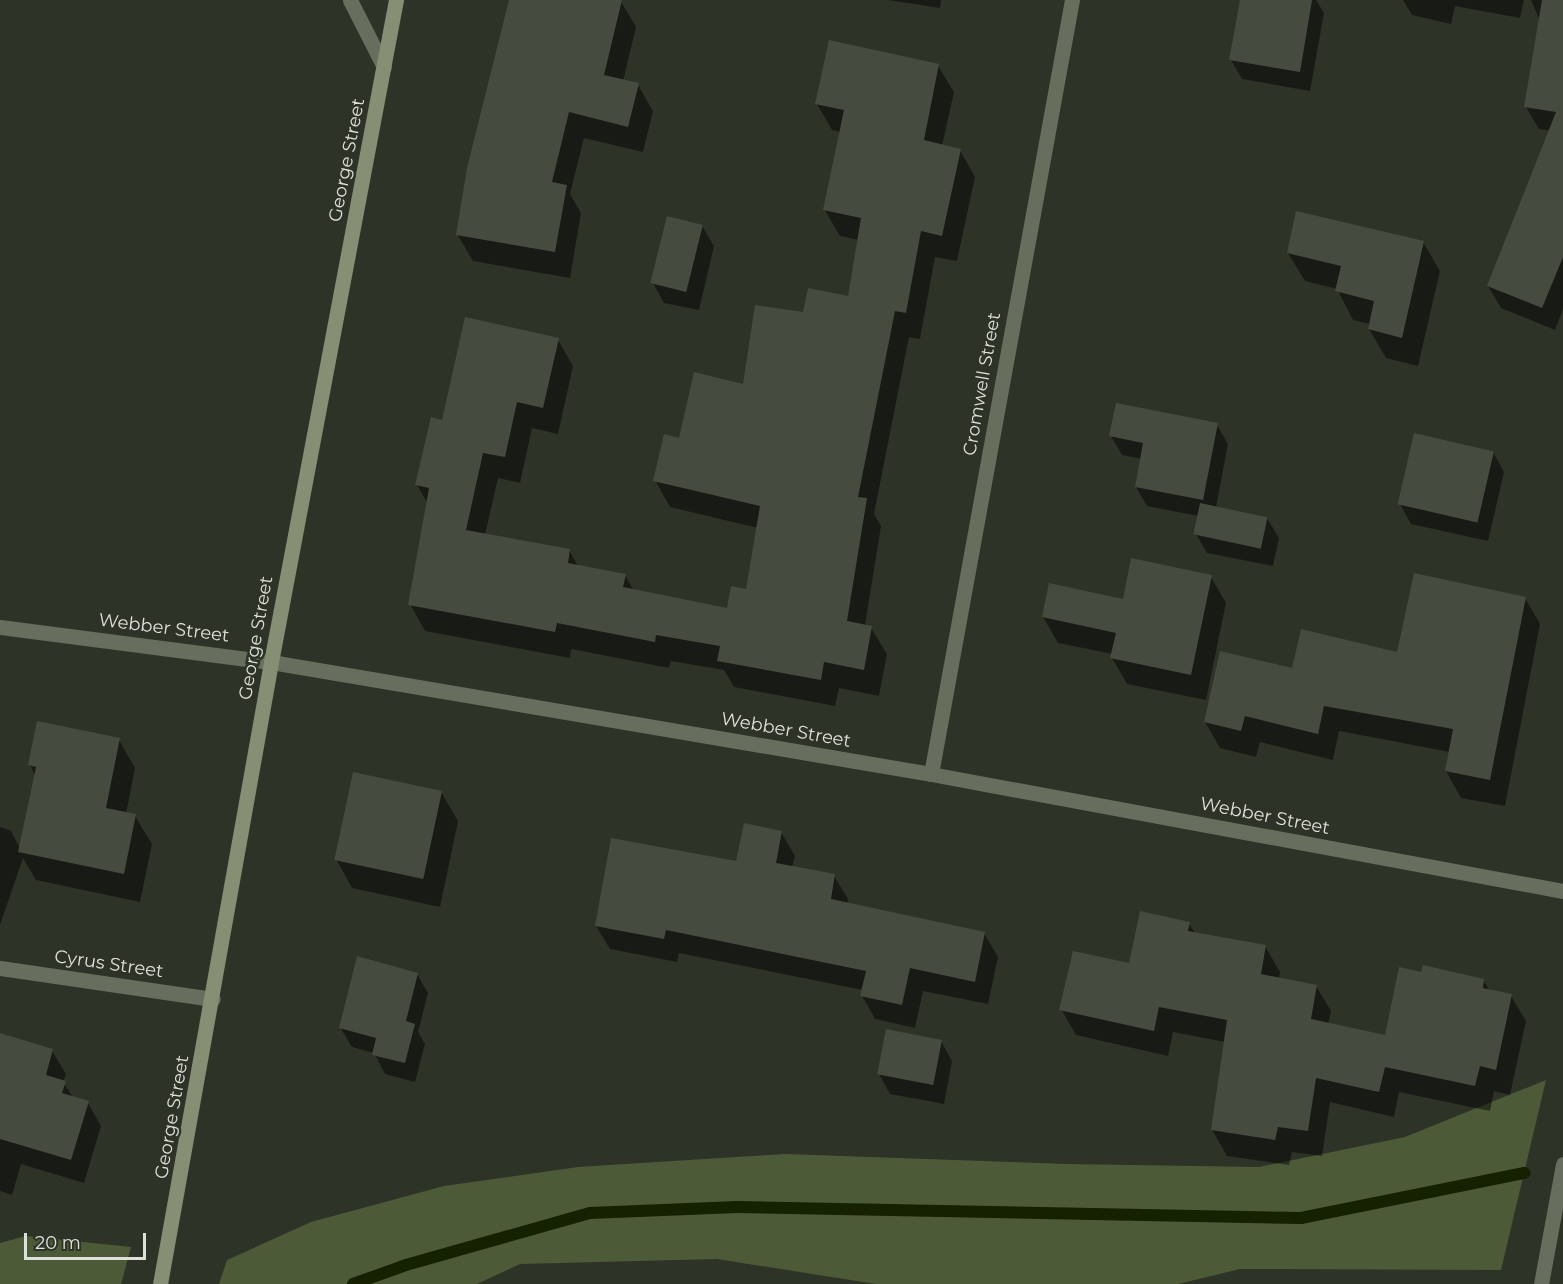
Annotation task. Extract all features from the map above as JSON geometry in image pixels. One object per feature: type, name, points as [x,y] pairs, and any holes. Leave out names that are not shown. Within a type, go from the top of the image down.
[{"type":"main road","name":"George Street","points":[[160,1284],[213,999],[271,662],[396,0]]},
{"type":"street","points":[[350,0],[384,67]]},
{"type":"street","name":"Cromwell Street","points":[[931,774],[1072,0]]},
{"type":"street","name":"Webber Street","points":[[0,627],[271,662],[931,774],[1563,891]]},
{"type":"street","name":"Cyrus Street","points":[[0,968],[213,999]]},
{"type":"street","points":[[1541,1284],[1563,1164]]},
{"type":"green space","points":[[1546,1080],[1501,1270],[1240,1269],[1178,1284],[876,1284],[717,1259],[520,1264],[477,1284],[219,1284],[227,1260],[311,1222],[444,1186],[578,1167],[785,1154],[1067,1164],[1259,1167],[1405,1137]]},
{"type":"green space","points":[[26,1236],[131,1247],[121,1284],[0,1284],[0,1243]]},
{"type":"building","points":[[509,0],[622,0],[604,75],[639,83],[628,127],[569,112],[552,182],[567,185],[555,252],[456,235],[467,168]]},
{"type":"building","points":[[1240,0],[1312,0],[1300,72],[1229,60]]},
{"type":"building","points":[[1542,0],[1563,0],[1563,257],[1542,308],[1487,286],[1556,112],[1524,107]]},
{"type":"building","points":[[829,40],[939,64],[924,140],[961,149],[942,236],[921,231],[906,313],[895,311],[858,497],[867,498],[847,621],[872,626],[864,670],[824,662],[821,680],[717,661],[720,646],[656,635],[655,642],[557,623],[555,632],[408,605],[429,488],[415,485],[431,417],[442,420],[465,317],[559,338],[543,408],[517,402],[505,457],[483,453],[466,530],[570,549],[568,563],[626,574],[623,587],[727,608],[731,586],[746,589],[760,506],[653,481],[664,434],[679,438],[694,372],[743,384],[755,305],[803,312],[808,288],[848,296],[861,218],[823,210],[844,110],[815,104]]},
{"type":"building","points":[[1296,211],[1424,241],[1402,338],[1368,329],[1374,301],[1335,291],[1341,266],[1287,253]]},
{"type":"building","points":[[667,216],[703,225],[686,292],[650,283]]},
{"type":"building","points":[[1116,403],[1218,423],[1203,500],[1135,487],[1143,443],[1109,436]]},
{"type":"building","points":[[1414,433],[1494,451],[1477,523],[1398,504]]},
{"type":"building","points":[[1200,503],[1267,517],[1261,549],[1193,534]]},
{"type":"building","points":[[1131,558],[1212,575],[1191,675],[1110,658],[1116,633],[1042,617],[1049,583],[1123,599]]},
{"type":"building","points":[[1414,573],[1526,597],[1490,780],[1445,771],[1453,729],[1324,706],[1318,734],[1245,716],[1241,731],[1204,722],[1220,651],[1292,668],[1301,629],[1397,652]]},
{"type":"building","points":[[37,721],[120,738],[106,808],[136,814],[124,874],[18,852],[36,767],[28,765]]},
{"type":"building","points":[[353,772],[442,791],[423,879],[334,860]]},
{"type":"building","points":[[744,823],[782,831],[776,863],[835,874],[831,899],[985,932],[975,982],[910,968],[902,1005],[860,996],[866,971],[666,930],[664,939],[595,926],[611,838],[736,861]]},
{"type":"building","points":[[1140,911],[1190,922],[1188,931],[1266,945],[1261,974],[1317,985],[1311,1019],[1385,1035],[1399,967],[1421,972],[1423,965],[1484,979],[1483,988],[1512,994],[1496,1070],[1480,1066],[1475,1086],[1385,1067],[1379,1092],[1316,1078],[1308,1131],[1278,1127],[1275,1140],[1211,1130],[1227,1020],[1159,1007],[1154,1031],[1059,1010],[1073,951],[1129,963]]},
{"type":"building","points":[[357,956],[418,973],[406,1021],[415,1024],[405,1063],[372,1055],[376,1038],[339,1028]]},
{"type":"building","points":[[886,1029],[942,1040],[933,1085],[877,1074]]},
{"type":"building","points":[[0,1033],[53,1049],[46,1075],[66,1081],[62,1093],[89,1101],[71,1160],[0,1139]]},
{"type":"waterway","points":[[353,1284],[406,1265],[590,1213],[737,1207],[1301,1218],[1525,1173]]}]
